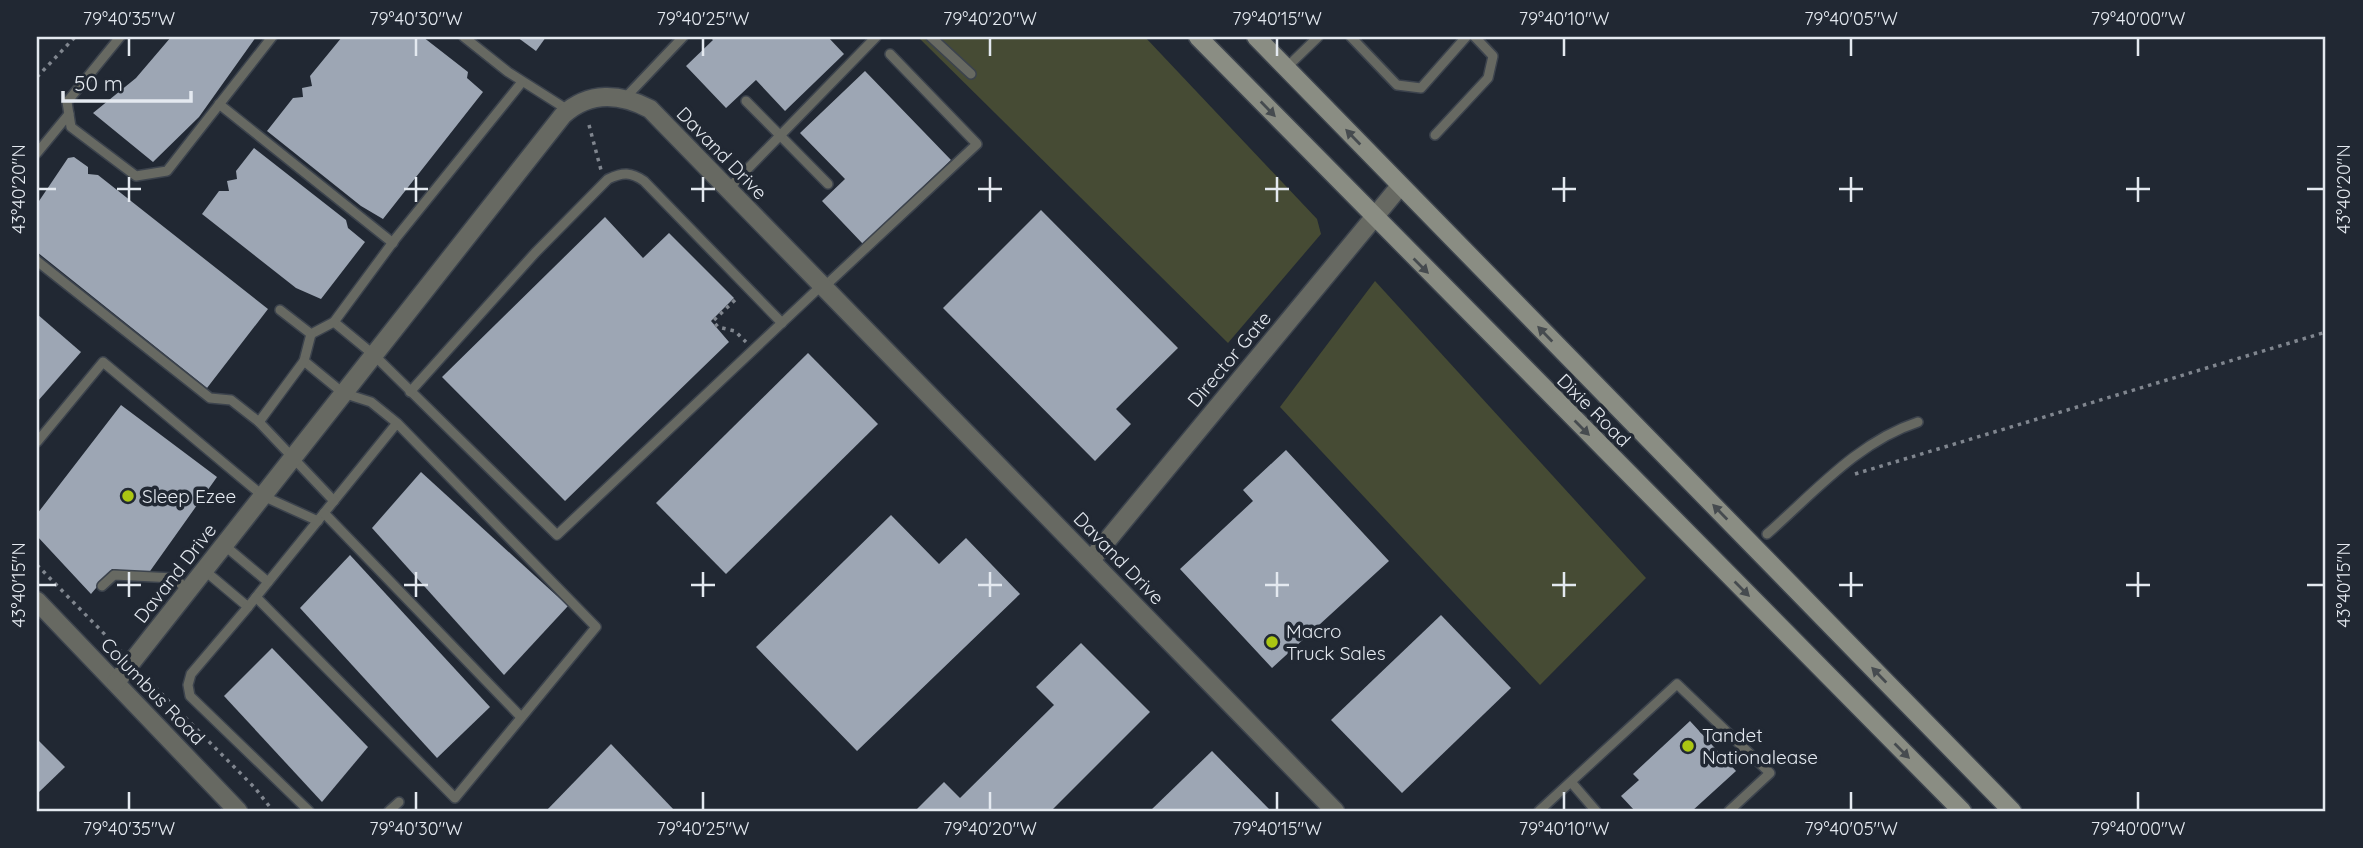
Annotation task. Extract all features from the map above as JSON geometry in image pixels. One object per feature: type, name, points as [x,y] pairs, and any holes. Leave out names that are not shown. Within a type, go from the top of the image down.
[{"type":"main road","name":"Dixie Road","points":[[1198,37],[1373,218],[1962,811]]},
{"type":"main road","name":"Dixie Road","points":[[1256,37],[2012,811]]},
{"type":"street","name":"Davand Drive","points":[[116,682],[568,110],[591,98],[625,98],[650,108],[1335,811]]},
{"type":"street","name":"Director Gate","points":[[1091,560],[1400,186]]},
{"type":"street","name":"Columbus Road","points":[[37,601],[238,811]]},
{"type":"lane","points":[[120,37],[67,102],[71,127],[136,176],[167,171],[272,37]]},
{"type":"lane","points":[[464,37],[522,82],[568,110]]},
{"type":"lane","points":[[625,98],[683,37]]},
{"type":"lane","points":[[728,189],[876,37]]},
{"type":"lane","points":[[931,37],[971,74]]},
{"type":"lane","points":[[1286,68],[1318,37]]},
{"type":"lane","points":[[1351,37],[1397,85],[1421,88],[1466,37]]},
{"type":"lane","points":[[1435,135],[1488,78],[1493,56],[1475,37]]},
{"type":"lane","points":[[334,322],[374,355],[557,535],[753,349],[977,144],[890,54]]},
{"type":"lane","points":[[259,422],[304,361],[311,334],[334,322],[393,243],[522,82]]},
{"type":"lane","points":[[746,101],[828,184]]},
{"type":"lane","points":[[219,104],[393,243]]},
{"type":"lane","points":[[37,153],[69,114]]},
{"type":"lane","points":[[410,392],[535,253],[604,183],[621,173],[634,174],[645,181],[782,323]]},
{"type":"lane","points":[[37,261],[210,398],[231,400],[259,422],[334,501]]},
{"type":"lane","points":[[280,310],[311,334]]},
{"type":"lane","points":[[257,597],[455,798],[596,627],[397,423],[371,402],[343,393],[304,361]]},
{"type":"lane","points":[[37,442],[103,362],[264,496],[321,517],[521,717]]},
{"type":"lane","points":[[1767,534],[1868,444],[1893,430],[1918,422]]},
{"type":"lane","points":[[309,811],[190,696],[188,685],[191,674],[257,597],[397,423]]},
{"type":"lane","points":[[224,545],[268,582]]},
{"type":"lane","points":[[204,570],[248,607]]},
{"type":"lane","points":[[102,586],[114,575],[174,578],[188,590]]},
{"type":"lane","points":[[1539,811],[1678,684],[1770,773],[1729,811]]},
{"type":"lane","points":[[1572,782],[1596,811]]},
{"type":"lane","points":[[389,811],[399,802]]},
{"type":"path","points":[[37,77],[75,37]]},
{"type":"path","points":[[589,125],[604,183]]},
{"type":"path","points":[[735,300],[713,321],[718,327],[735,331],[753,349]]},
{"type":"path","points":[[1826,482],[2326,332]]},
{"type":"path","points":[[37,565],[107,636]]},
{"type":"path","points":[[148,679],[255,788],[273,811]]},
{"type":"green space","points":[[918,37],[1145,37],[1317,219],[1321,234],[1228,343]]},
{"type":"green space","points":[[1375,281],[1646,578],[1540,685],[1280,407]]},
{"type":"building","points":[[171,37],[256,37],[199,117],[153,162],[93,113],[136,78]]},
{"type":"building","points":[[342,37],[423,37],[468,72],[467,78],[483,92],[383,219],[361,206],[267,131],[293,98],[303,97],[302,88],[312,86],[310,76]]},
{"type":"building","points":[[517,37],[546,37],[536,51]]},
{"type":"building","points":[[710,37],[828,37],[844,54],[785,111],[756,80],[726,108],[686,66],[713,40]]},
{"type":"building","points":[[865,71],[951,160],[863,244],[822,201],[845,179],[800,133]]},
{"type":"building","points":[[254,148],[346,220],[348,228],[365,242],[321,299],[296,288],[202,214],[219,191],[229,191],[227,181],[237,179],[236,171]]},
{"type":"building","points":[[74,157],[88,167],[88,174],[98,175],[268,309],[207,388],[37,252],[37,204],[68,158]]},
{"type":"building","points":[[1041,210],[1178,348],[1116,409],[1131,424],[1095,461],[943,308]]},
{"type":"building","points":[[605,217],[643,258],[669,233],[734,298],[711,321],[729,342],[565,501],[442,377]]},
{"type":"building","points":[[37,314],[81,352],[37,402]]},
{"type":"building","points":[[808,353],[878,424],[726,574],[656,503]]},
{"type":"building","name":"Sleep Ezee","points":[[121,405],[217,477],[148,574],[112,569],[91,594],[37,536],[37,514]]},
{"type":"building","points":[[1286,450],[1389,561],[1272,668],[1180,569],[1253,501],[1243,490]]},
{"type":"building","points":[[421,472],[568,606],[504,675],[372,528]]},
{"type":"building","points":[[891,515],[939,564],[966,538],[1020,594],[857,751],[756,647]]},
{"type":"building","points":[[350,555],[490,707],[437,758],[300,608]]},
{"type":"building","points":[[1441,615],[1511,688],[1402,793],[1331,720]]},
{"type":"building","points":[[1081,643],[1150,712],[1051,811],[915,811],[944,782],[960,798],[1054,705],[1036,687]]},
{"type":"building","points":[[272,648],[368,747],[322,802],[224,696]]},
{"type":"building","name":"Tandet Nationalease","points":[[1690,721],[1736,771],[1692,811],[1635,811],[1621,796],[1639,780],[1633,774]]},
{"type":"building","points":[[37,739],[65,767],[37,794]]},
{"type":"building","points":[[611,744],[675,811],[546,811]]},
{"type":"building","points":[[1212,751],[1271,811],[1150,811]]},
{"type":"place","name":"Sleep Ezee","points":[[128,496]]},
{"type":"place","name":"Macro Truck Sales","points":[[1272,642]]},
{"type":"place","name":"Tandet Nationalease","points":[[1688,746]]}]
